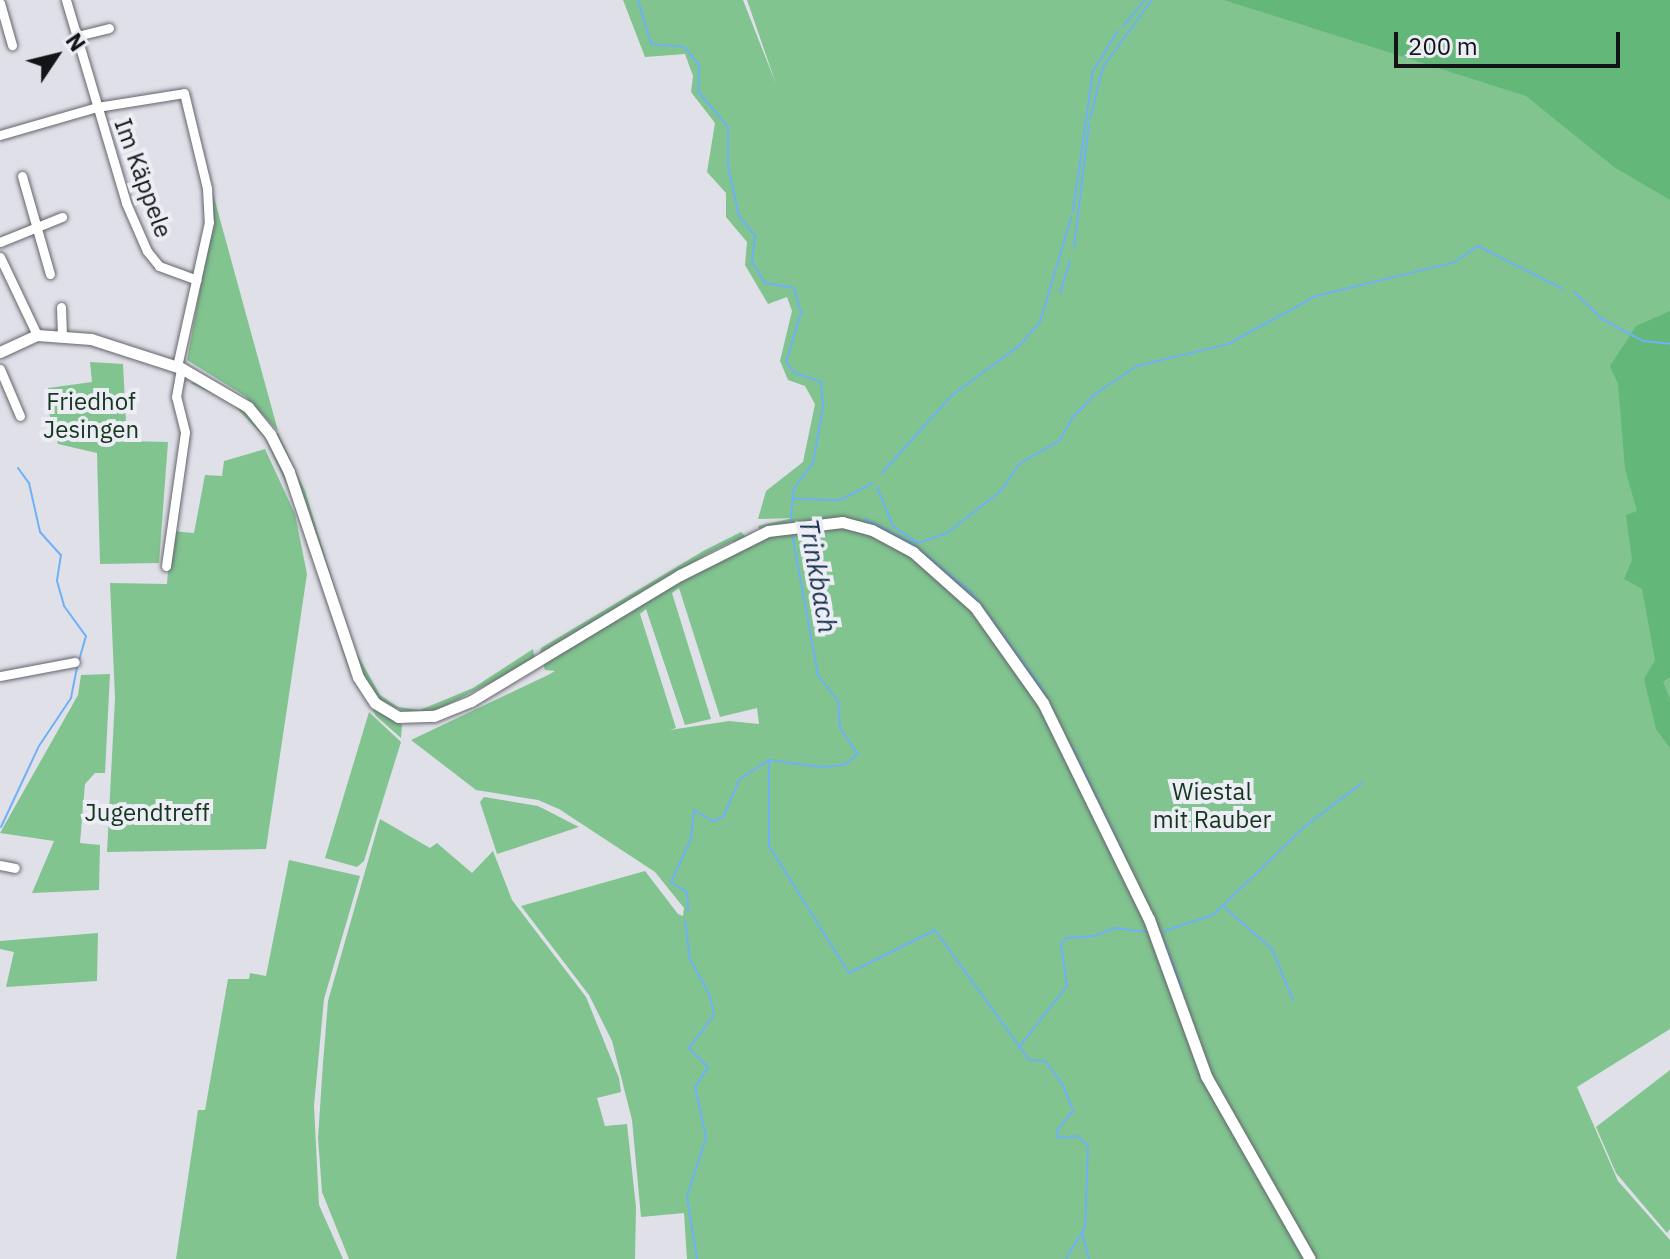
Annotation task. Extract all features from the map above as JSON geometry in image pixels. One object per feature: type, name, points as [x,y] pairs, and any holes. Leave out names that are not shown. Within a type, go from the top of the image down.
[{"type":"street","name":"Im Käppele","points":[[66,0],[126,203],[147,251],[159,266],[197,280]]},
{"type":"street","points":[[0,3],[12,45]]},
{"type":"street","points":[[77,36],[109,28]]},
{"type":"street","points":[[0,135],[97,107],[184,93],[207,188],[209,222],[179,367],[176,397],[185,432],[166,566]]},
{"type":"street","points":[[22,176],[50,274]]},
{"type":"street","points":[[0,242],[62,217]]},
{"type":"street","points":[[0,257],[37,335]]},
{"type":"street","points":[[61,307],[62,335]]},
{"type":"street","points":[[0,352],[37,335],[62,335],[115,345],[179,367],[232,395],[270,434],[306,517],[337,627],[358,677],[380,707],[409,719],[434,716],[483,695],[716,554],[793,525],[856,525],[913,552],[975,607],[1030,681],[1149,919],[1206,1076],[1310,1259]]},
{"type":"street","points":[[0,369],[20,416]]},
{"type":"street","points":[[0,676],[75,662]]},
{"type":"street","points":[[0,865],[15,868]]},
{"type":"green space","name":"Wiestal mit Rauber","points":[[623,0],[743,0],[776,84],[747,0],[1283,0],[1500,72],[1670,181],[1670,1029],[1577,1087],[1618,1181],[1670,1240],[1670,1259],[687,1259],[684,1213],[641,1217],[632,1120],[612,1041],[589,995],[521,906],[645,871],[678,914],[683,916],[684,908],[655,872],[559,809],[538,800],[476,790],[411,740],[555,671],[545,670],[543,663],[735,548],[733,541],[707,554],[540,656],[541,648],[705,550],[741,532],[745,536],[760,530],[758,526],[793,518],[758,519],[766,491],[803,462],[815,404],[805,386],[788,380],[780,361],[792,311],[787,297],[768,304],[745,265],[747,242],[726,217],[726,193],[707,172],[715,123],[691,92],[693,76],[685,54],[645,57]],"holes":[[[679,588],[720,717],[757,708],[759,724],[729,721],[670,730],[676,728],[640,614],[646,609],[685,725],[711,719],[672,593]]]},
{"type":"green space","points":[[1224,0],[1670,0],[1670,200],[1614,167],[1526,96]]},
{"type":"green space","points":[[212,190],[278,431],[245,396],[187,360],[209,240]]},
{"type":"green space","points":[[1670,311],[1670,677],[1663,682],[1670,699],[1670,748],[1656,729],[1644,679],[1655,660],[1642,589],[1624,579],[1632,560],[1626,515],[1637,511],[1625,469],[1618,384],[1610,366],[1636,326]]},
{"type":"green space","name":"Friedhof Jesingen","points":[[90,362],[123,364],[127,441],[168,442],[159,563],[100,564],[97,453],[58,444],[47,406],[48,388],[92,382]]},
{"type":"green space","points":[[190,383],[201,383],[231,398],[267,436],[297,498],[348,661],[373,705],[402,725],[401,738],[376,716],[348,667],[294,500],[265,438],[231,402]]},
{"type":"green space","points":[[278,433],[305,491],[352,645],[380,695],[398,707],[420,710],[473,688],[533,649],[535,660],[433,712],[410,714],[378,700],[351,652],[274,435]]},
{"type":"green space","name":"Jugendtreff","points":[[265,449],[295,514],[307,574],[266,849],[107,852],[115,698],[110,583],[167,584],[171,531],[194,533],[205,475],[222,476],[224,461]]},
{"type":"green space","points":[[110,674],[105,773],[95,773],[85,784],[80,843],[100,845],[99,890],[32,893],[54,841],[0,833],[78,695],[81,675]]},
{"type":"green space","points":[[369,712],[401,742],[364,861],[357,867],[325,858]]},
{"type":"green space","points":[[484,797],[538,806],[579,827],[497,854],[480,802]]},
{"type":"green space","points":[[380,819],[430,848],[437,843],[472,873],[493,851],[512,900],[586,997],[619,1078],[621,1092],[597,1098],[605,1126],[627,1124],[636,1207],[635,1259],[349,1259],[322,1192],[318,1138],[323,1063],[328,1001]]},
{"type":"green space","points":[[289,860],[360,876],[324,999],[314,1106],[319,1205],[343,1259],[176,1259],[198,1110],[205,1110],[228,979],[249,979],[250,973],[266,976]]},
{"type":"green space","points":[[98,933],[97,981],[6,987],[14,952],[0,949],[0,941]]},
{"type":"green space","points":[[1670,1070],[1670,1229],[1667,1233],[1616,1173],[1596,1127]]},
{"type":"waterway","name":"Trinkbach","points":[[638,0],[651,44],[684,47],[699,65],[698,91],[728,127],[728,166],[739,216],[755,236],[752,262],[765,283],[794,288],[801,313],[786,362],[795,373],[821,382],[823,407],[813,463],[794,488],[790,524]]},
{"type":"waterway","points":[[1123,26],[1145,0]]},
{"type":"waterway","points":[[1090,119],[1103,67],[1152,0]]},
{"type":"waterway","points":[[1073,211],[1093,71],[1118,31]]},
{"type":"waterway","points":[[1074,247],[1089,124]]},
{"type":"waterway","points":[[882,473],[951,396],[1020,345],[1040,322],[1071,218]]},
{"type":"waterway","points":[[877,487],[893,526],[918,543],[947,533],[1001,491],[1019,464],[1060,440],[1072,418],[1095,394],[1137,366],[1228,344],[1316,296],[1455,262],[1478,246],[1563,289]]},
{"type":"waterway","points":[[1060,293],[1070,260]]},
{"type":"waterway","points":[[1574,292],[1602,319],[1643,341],[1670,344]]},
{"type":"waterway","points":[[18,468],[29,483],[40,532],[61,555],[57,581],[64,606],[86,636],[79,660]]},
{"type":"waterway","points":[[792,499],[840,500],[873,483]]},
{"type":"waterway","points":[[865,519],[910,542],[971,592],[1039,684],[1056,717]]},
{"type":"waterway","name":"Trinkbach","points":[[688,911],[687,892],[671,882],[691,839],[694,810],[713,821],[723,817],[740,779],[769,760],[822,767],[844,765],[858,754],[840,728],[838,701],[818,675],[792,534]]},
{"type":"waterway","points":[[1,827],[39,746],[71,698],[77,666]]},
{"type":"waterway","points":[[1071,745],[1124,855]]},
{"type":"waterway","points":[[769,762],[769,846],[849,973],[935,930],[1029,1060],[1045,1061],[1063,1085],[1073,1111],[1057,1131],[1058,1138],[1077,1136],[1088,1146],[1085,1227],[1066,1259]]},
{"type":"waterway","points":[[1164,931],[1213,915],[1304,827],[1362,783]]},
{"type":"waterway","points":[[1224,907],[1272,949],[1293,1000]]},
{"type":"waterway","points":[[1155,919],[1182,988]]},
{"type":"waterway","name":"Trinkbach","points":[[685,920],[690,959],[710,996],[714,1015],[689,1048],[708,1067],[695,1087],[706,1138],[687,1197],[697,1259]]},
{"type":"waterway","points":[[1019,1047],[1067,986],[1061,944],[1066,938],[1095,936],[1114,928],[1145,932]]},
{"type":"waterway","points":[[1082,1233],[1089,1259]]}]
